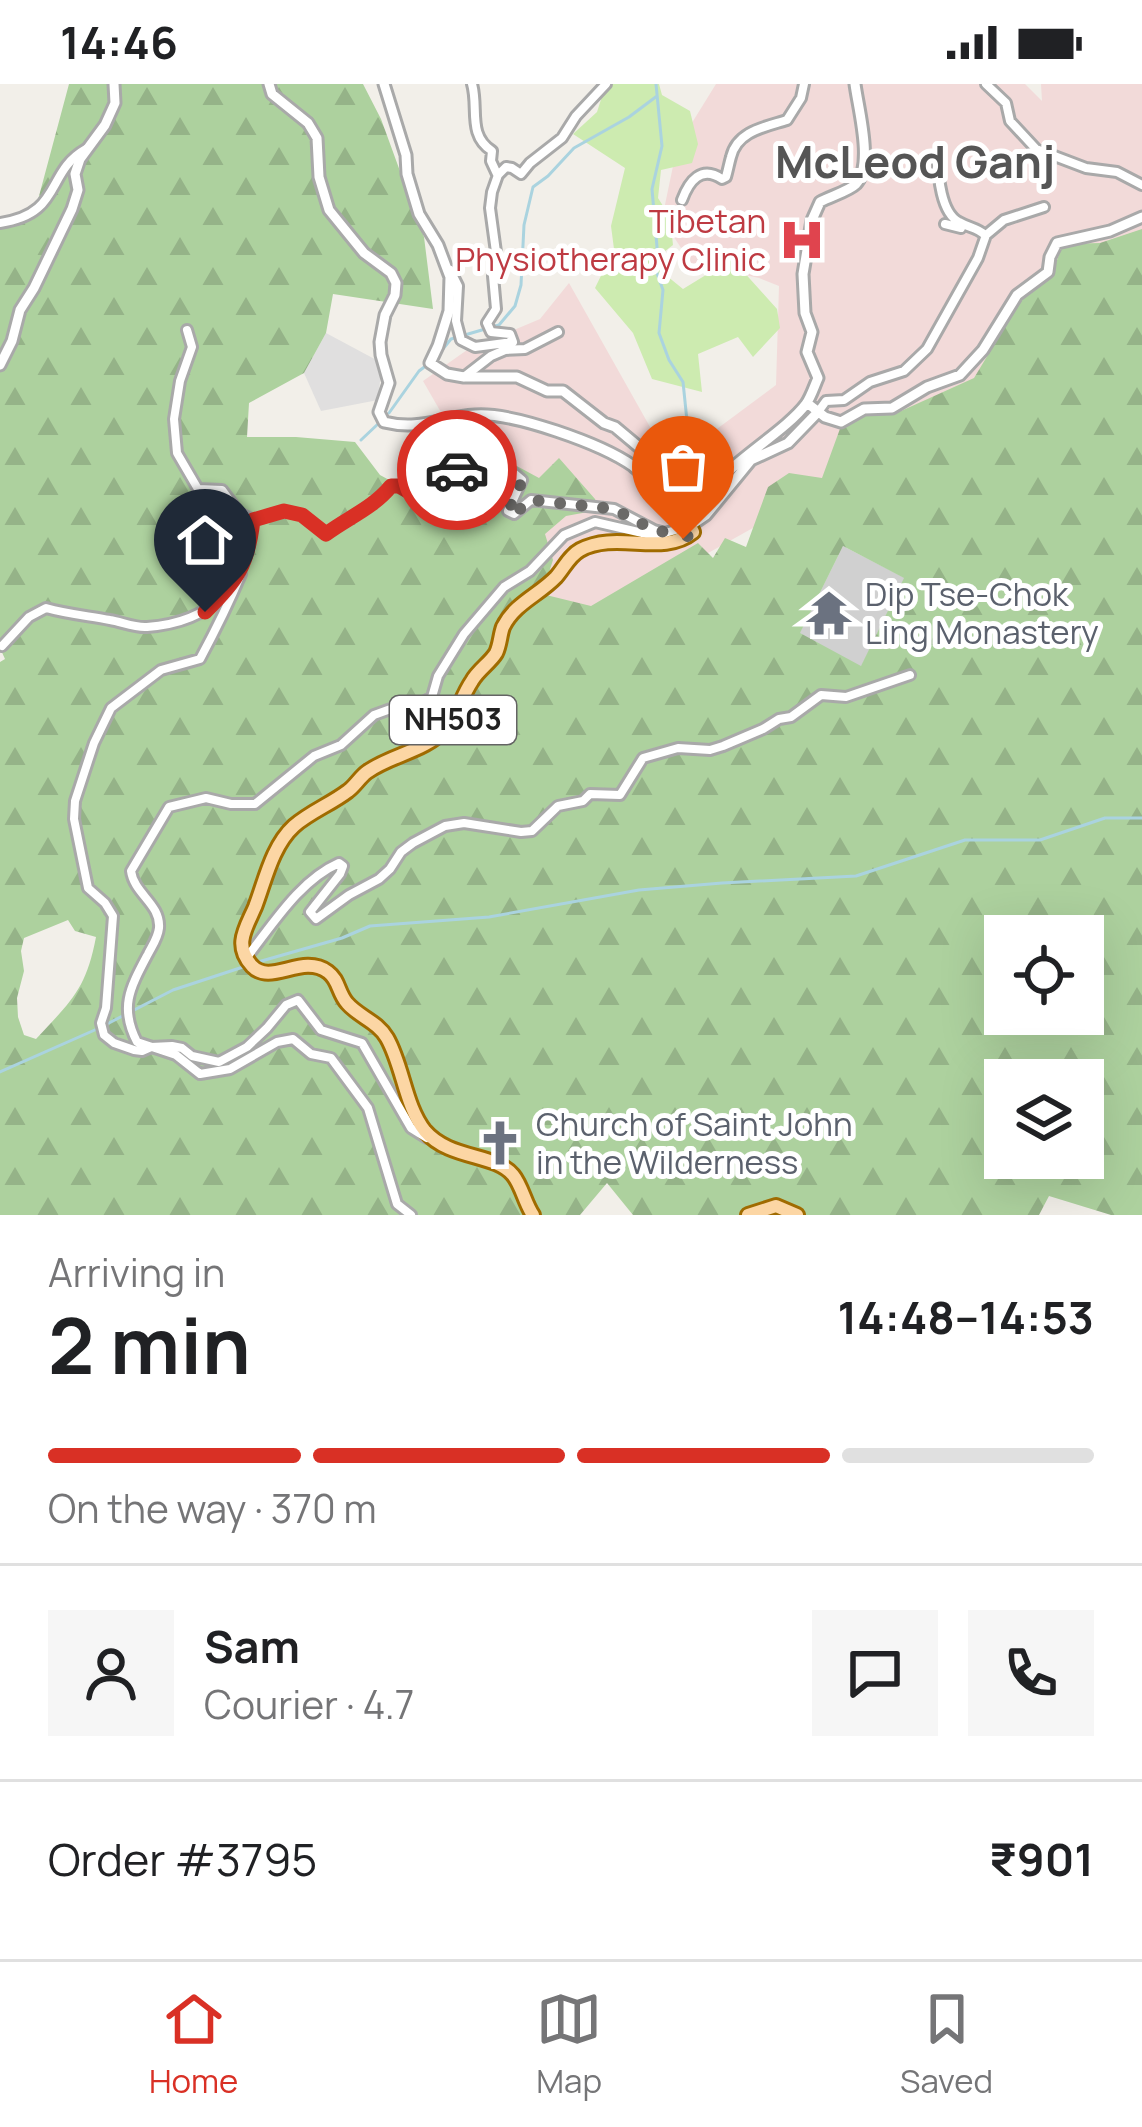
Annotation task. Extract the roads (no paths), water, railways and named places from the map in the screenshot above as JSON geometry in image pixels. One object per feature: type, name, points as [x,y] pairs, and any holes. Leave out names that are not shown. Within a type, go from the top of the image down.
[{"type":"main road","name":"NH503","points":[[250,961],[242,947],[242,934],[275,854],[291,829],[349,790],[367,771],[442,733],[459,713],[471,682],[496,652],[504,626],[575,552],[621,540],[665,544],[690,536],[694,532],[690,526]]},
{"type":"main road","points":[[250,961],[262,972],[274,974],[308,965],[323,968],[335,978],[351,1008],[376,1024],[388,1040],[421,1125],[431,1137],[454,1152],[494,1161],[512,1174],[533,1215]]},
{"type":"main road","points":[[748,1215],[776,1206],[797,1215]]},
{"type":"street","points":[[0,365],[20,310],[72,209],[80,159],[115,104],[114,84]]},
{"type":"street","points":[[269,84],[272,94],[308,123],[316,138],[319,177],[329,210],[396,283],[380,342],[389,383],[379,412],[384,422],[406,428],[477,414],[534,424],[595,446],[634,468],[659,488],[670,508],[690,526]]},
{"type":"street","points":[[384,84],[419,214],[458,286],[460,336],[476,347],[513,342],[509,334],[488,327],[496,309],[490,208],[498,175],[506,166],[520,174],[562,138],[606,84]]},
{"type":"street","points":[[472,84],[475,130],[479,143],[492,151],[490,160],[498,175]]},
{"type":"street","points":[[682,200],[693,178],[703,173],[726,177],[739,141],[758,128],[787,120],[804,84]]},
{"type":"street","points":[[411,1215],[397,1204],[368,1108],[331,1058],[311,1054],[293,1039],[277,1042],[230,1069],[200,1074],[176,1055],[136,1042],[127,1014],[130,987],[159,933],[158,913],[130,871],[169,807],[206,798],[230,805],[255,804],[314,757],[341,745],[374,715],[396,706],[415,707],[432,698],[437,676],[464,634],[504,587],[530,571],[564,535],[595,522],[664,538],[690,530],[691,510],[807,404],[818,378],[807,352],[812,332],[803,274],[812,220],[820,202],[854,187],[865,170],[855,84]]},
{"type":"street","points":[[986,84],[1006,103],[1010,121],[1036,149],[1142,184]]},
{"type":"street","points":[[0,224],[24,220],[42,205],[70,160],[88,148]]},
{"type":"street","points":[[938,158],[950,214],[986,236]]},
{"type":"street","points":[[187,329],[192,347],[176,402],[177,454],[198,489],[222,490],[239,513],[253,520],[284,511],[302,515],[326,534],[378,502],[391,486],[418,497],[471,455],[482,452],[522,481],[508,511],[514,514],[531,500],[614,509],[665,532],[690,526],[706,515],[751,460],[788,443],[826,401],[844,400],[870,382],[904,371],[927,350],[986,236],[1004,220],[1044,207]]},
{"type":"street","points":[[807,404],[842,422],[864,410],[892,408],[926,387],[960,375],[983,350],[1017,295],[1048,272],[1057,243],[1110,231],[1142,217]]},
{"type":"street","points":[[945,224],[986,236]]},
{"type":"street","points":[[448,268],[449,311],[439,346],[429,360],[434,367],[464,377],[517,377],[547,391],[563,391],[652,458],[676,513]]},
{"type":"street","points":[[464,377],[491,356],[525,349],[558,332]]},
{"type":"street","points":[[253,520],[241,574],[200,659],[161,670],[112,708],[94,743],[75,801],[74,819],[88,888],[112,916],[101,1022],[104,1035],[127,1048],[182,1048],[192,1056],[219,1061],[247,1047],[286,1004],[298,1000],[321,1030],[362,1042],[411,1129],[440,1142]]},
{"type":"street","points":[[1,648],[29,617],[46,608],[143,628],[190,619],[205,612],[241,574]]},
{"type":"street","points":[[250,961],[298,893],[339,862],[343,866],[340,874],[310,912],[316,919],[379,879],[401,853],[445,826],[464,823],[532,831],[558,806],[583,801],[590,794],[620,795],[647,755],[723,746],[790,717],[821,695],[846,697],[910,675]]},
{"type":"waterway","points":[[656,84],[662,146],[652,189],[654,265],[663,290],[659,333],[683,382],[687,421]]},
{"type":"waterway","points":[[438,355],[451,339],[499,325],[515,306],[533,187],[574,148],[657,96]]},
{"type":"waterway","points":[[389,413],[427,365]]},
{"type":"waterway","points":[[361,440],[379,423]]},
{"type":"waterway","points":[[258,962],[370,926],[489,917],[639,890],[856,876],[965,840],[1040,840],[1105,818],[1142,818]]},
{"type":"waterway","points":[[107,1024],[173,990],[243,967]]},
{"type":"waterway","points":[[0,1072],[97,1029]]},
{"type":"place","name":"Tibetan Physiotherapy Clinic","points":[[802,240]]},
{"type":"place","name":"Dip Tse-Chok Ling Monastery","points":[[829,613]]},
{"type":"place","name":"Church of Saint John in the Wilderness","points":[[500,1143]]},
{"type":"district","name":"McLeod Ganj","points":[[915,162]]}]
